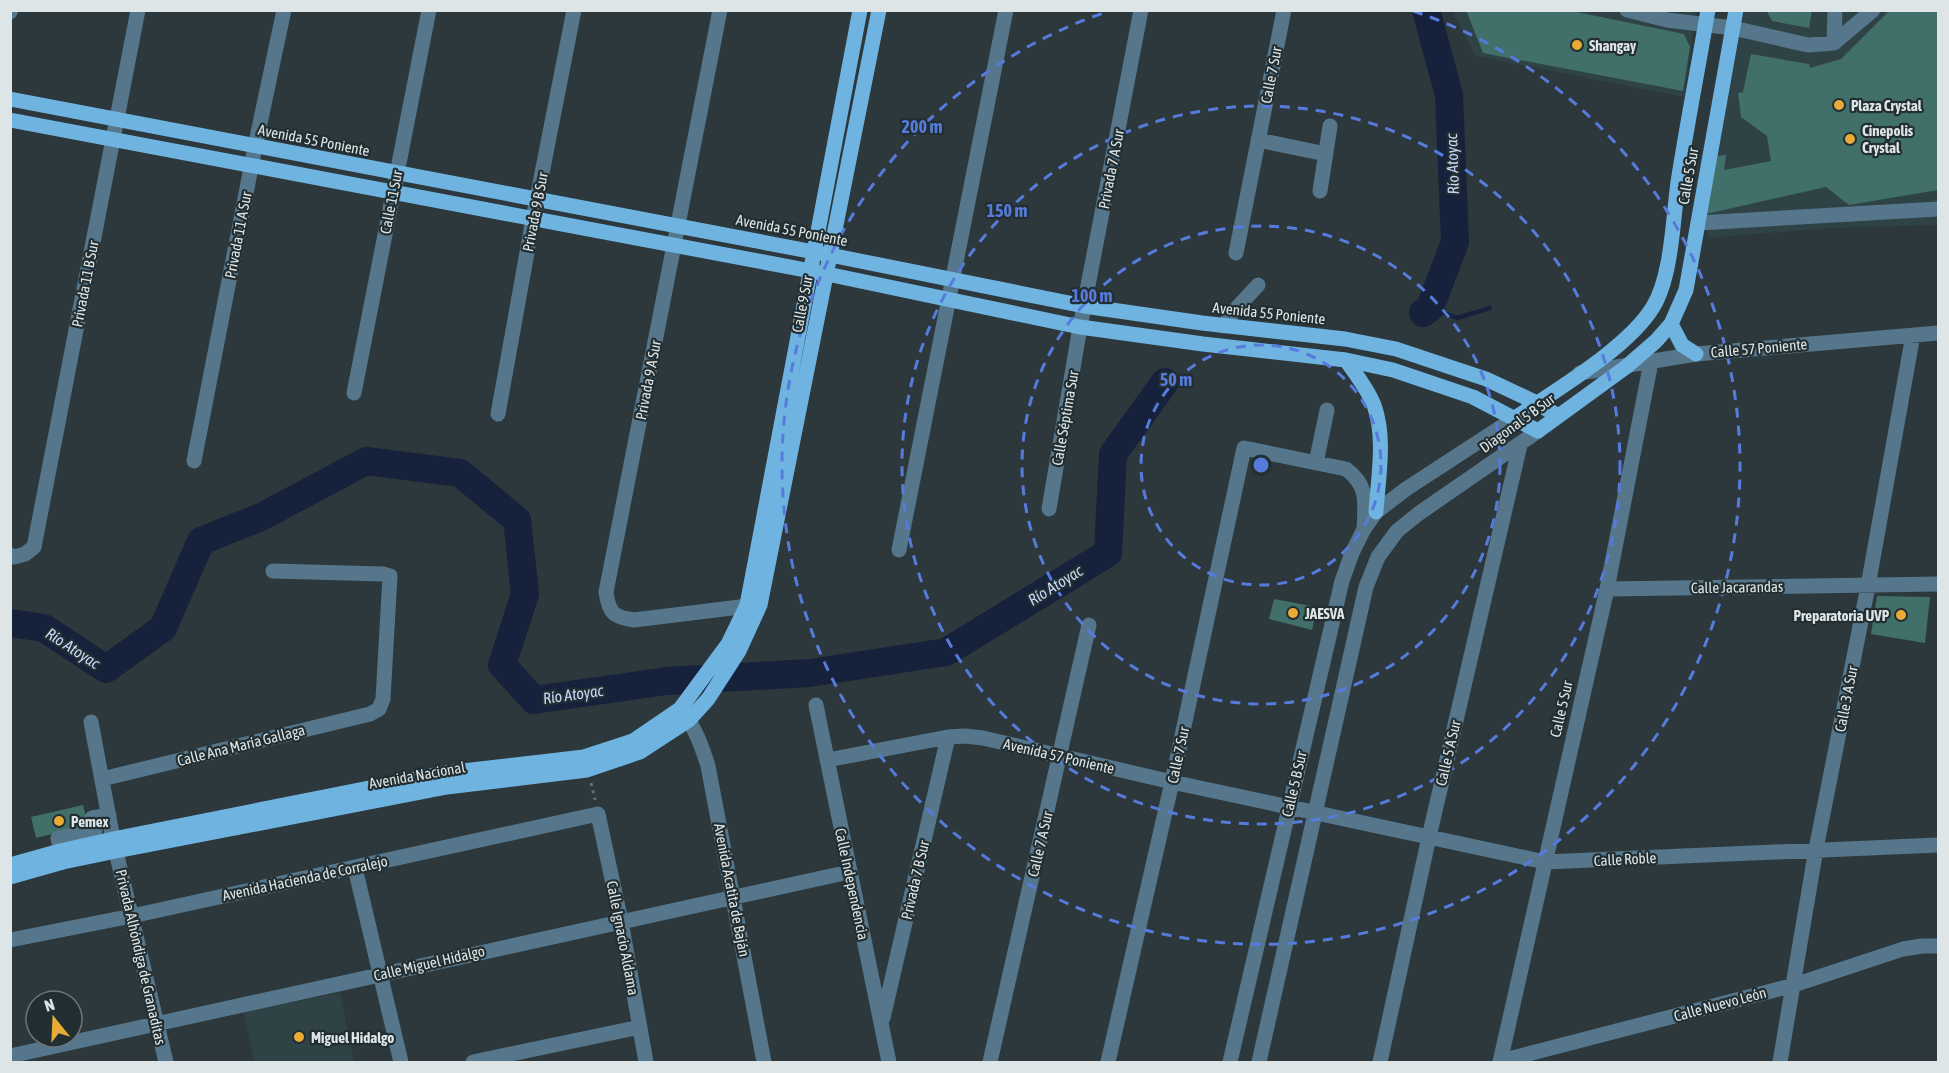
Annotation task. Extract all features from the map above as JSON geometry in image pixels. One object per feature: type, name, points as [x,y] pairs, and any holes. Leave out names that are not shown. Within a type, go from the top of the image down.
[{"type":"main road","name":"Calle 9 Sur","points":[[753,605],[814,253],[860,10]]},
{"type":"main road","name":"Calle 9 Sur","points":[[753,605],[826,274],[879,10]]},
{"type":"main road","name":"Calle 5 Sur","points":[[1656,341],[1671,324],[1686,290],[1736,10]]},
{"type":"main road","name":"Calle 5 Sur","points":[[1632,333],[1654,306],[1666,274],[1706,17]]},
{"type":"main road","name":"Avenida 55 Poniente","points":[[10,99],[830,255],[1084,306],[1224,326],[1345,339],[1396,349],[1486,379],[1537,403],[1558,416]]},
{"type":"main road","points":[[10,120],[826,274],[1080,327],[1346,360],[1393,370],[1473,397],[1538,431]]},
{"type":"main road","points":[[1679,180],[1706,183]]},
{"type":"main road","points":[[1671,324],[1682,345],[1696,354]]},
{"type":"main road","name":"Diagonal 5 B Sur","points":[[1515,418],[1632,333]]},
{"type":"main road","name":"Diagonal 5 B Sur","points":[[1538,431],[1626,367],[1656,341]]},
{"type":"main road","points":[[1346,360],[1365,387],[1374,405],[1378,422],[1380,447],[1376,513]]},
{"type":"main road","name":"Avenida Nacional","points":[[10,865],[447,787],[587,770],[640,752],[684,715],[702,694],[734,647],[753,605]]},
{"type":"main road","name":"Avenida Nacional","points":[[10,877],[61,856]]},
{"type":"street","name":"Privada 11 B Sur","points":[[18,555],[34,547],[138,10]]},
{"type":"street","name":"Privada 11 A Sur","points":[[194,461],[284,10]]},
{"type":"street","name":"Calle 11 Sur","points":[[354,393],[429,10]]},
{"type":"street","name":"Privada 9 B Sur","points":[[498,414],[536,200],[574,10]]},
{"type":"street","name":"Privada 9 A Sur","points":[[720,10],[606,592],[608,607],[619,618],[634,620],[753,605]]},
{"type":"street","points":[[899,550],[1006,10]]},
{"type":"street","name":"Privada 7 A Sur","points":[[1080,327],[1141,10]]},
{"type":"street","name":"Calle 7 Sur","points":[[1236,253],[1284,10]]},
{"type":"street","points":[[1627,10],[1667,20],[1706,17],[1733,28],[1808,45],[1834,43],[1873,10]]},
{"type":"street","points":[[1834,43],[1835,10]]},
{"type":"street","points":[[1852,28],[1853,10]]},
{"type":"street","points":[[1320,191],[1330,126]]},
{"type":"street","points":[[1258,140],[1326,154]]},
{"type":"street","points":[[1698,223],[1938,209]]},
{"type":"street","points":[[1224,326],[1233,312],[1258,285]]},
{"type":"street","name":"Calle Séptima Sur","points":[[1049,509],[1080,327]]},
{"type":"street","name":"Calle 57 Poniente","points":[[1580,373],[1696,354],[1938,333]]},
{"type":"street","name":"Calle 3 A Sur","points":[[1780,1062],[1816,849],[1868,586],[1913,335]]},
{"type":"street","name":"Calle 5 Sur","points":[[1500,1062],[1607,589],[1651,362]]},
{"type":"street","points":[[1327,410],[1316,463],[1346,469],[1356,477],[1363,488],[1364,529]]},
{"type":"street","name":"Diagonal 5 B Sur","points":[[1376,513],[1406,489],[1515,418]]},
{"type":"street","name":"Diagonal 5 B Sur","points":[[1397,531],[1538,431]]},
{"type":"street","name":"Calle 5 A Sur","points":[[1380,1062],[1429,837],[1520,445]]},
{"type":"street","name":"Calle 7 Sur","points":[[1108,1062],[1245,448],[1316,463]]},
{"type":"street","name":"Calle 5 B Sur","points":[[1230,1062],[1341,581],[1364,529],[1376,513]]},
{"type":"street","name":"Calle 5 B Sur","points":[[1259,1062],[1366,587],[1378,557],[1397,531]]},
{"type":"street","name":"Calle Ana María Gallaga","points":[[102,779],[370,714],[380,709],[383,699],[390,576],[273,571]]},
{"type":"street","name":"Calle Jacarandas","points":[[1607,589],[1938,584]]},
{"type":"street","name":"Calle 7 A Sur","points":[[990,1062],[1089,625]]},
{"type":"street","name":"Calle Independencia","points":[[816,705],[889,1062]]},
{"type":"street","name":"Avenida Acatita de Baján","points":[[684,715],[701,744],[708,766],[764,1062]]},
{"type":"street","name":"Privada Alhóndiga de Granaditas","points":[[91,722],[114,845],[166,1062]]},
{"type":"street","name":"Avenida 57 Poniente","points":[[827,760],[948,737],[983,738],[1172,782],[1316,812]]},
{"type":"street","name":"Privada 7 B Sur","points":[[882,1023],[948,737]]},
{"type":"street","name":"Calle Roble","points":[[1316,812],[1545,862],[1938,845]]},
{"type":"street","points":[[61,856],[58,838],[95,831],[92,818],[109,814]]},
{"type":"street","name":"Avenida Hacienda de Corralejo","points":[[10,940],[132,916],[598,814]]},
{"type":"street","name":"Calle Ignacio Aldama","points":[[598,814],[621,921],[646,1062]]},
{"type":"street","points":[[355,867],[401,1062]]},
{"type":"street","name":"Calle Miguel Hidalgo","points":[[10,1056],[849,872]]},
{"type":"street","name":"Calle Nuevo León","points":[[1500,1062],[1794,985],[1903,949],[1938,946]]},
{"type":"street","points":[[473,1062],[640,1027]]},
{"type":"path","points":[[589,778],[594,796]]},
{"type":"shaded area","points":[[1453,11],[1696,11],[1684,97],[1475,56]]},
{"type":"shaded area","name":"Plaza Crystal","points":[[1744,11],[1938,11],[1938,225],[1829,228],[1708,238],[1706,214]]},
{"type":"shaded area","name":"Miguel Hidalgo","points":[[340,993],[354,1062],[254,1062],[244,1012]]},
{"type":"building","points":[[1466,10],[1567,10],[1684,34],[1690,47],[1683,91],[1483,53]]},
{"type":"building","points":[[1766,10],[1812,10],[1809,28],[1772,21]]},
{"type":"building","name":"Plaza Crystal","points":[[1890,10],[1938,10],[1938,190],[1849,205],[1826,187],[1706,214],[1716,156],[1726,155],[1724,170],[1771,161],[1767,136],[1741,117],[1738,93],[1743,92],[1751,54],[1809,64],[1810,68],[1841,59]]},
{"type":"building","name":"Preparatoria UVP","points":[[1877,596],[1930,597],[1925,643],[1871,634]]},
{"type":"building","name":"JAESVA","points":[[1274,599],[1317,607],[1312,630],[1269,619]]},
{"type":"building","name":"Pemex","points":[[83,805],[88,825],[36,838],[31,817]]},
{"type":"waterway","name":"Río Atoyac","points":[[1423,313],[1430,308],[1455,242],[1449,95],[1426,10]]},
{"type":"waterway","points":[[1430,308],[1457,318],[1490,308]]},
{"type":"waterway","name":"Río Atoyac","points":[[10,623],[44,628],[106,669],[163,628],[201,541],[261,517],[366,461],[460,473],[517,520],[525,594],[502,665],[534,700],[667,681],[810,673],[946,652],[1108,553],[1113,454],[1165,382]]},
{"type":"place","name":"Shangay","points":[[1577,45]]},
{"type":"place","name":"Plaza Crystal","points":[[1839,105]]},
{"type":"place","name":"Cinepolis Crystal","points":[[1850,139]]},
{"type":"place","name":"JAESVA","points":[[1293,613]]},
{"type":"place","name":"Preparatoria UVP","points":[[1901,615]]},
{"type":"place","name":"Pemex","points":[[59,821]]},
{"type":"place","name":"Miguel Hidalgo","points":[[299,1037]]}]
